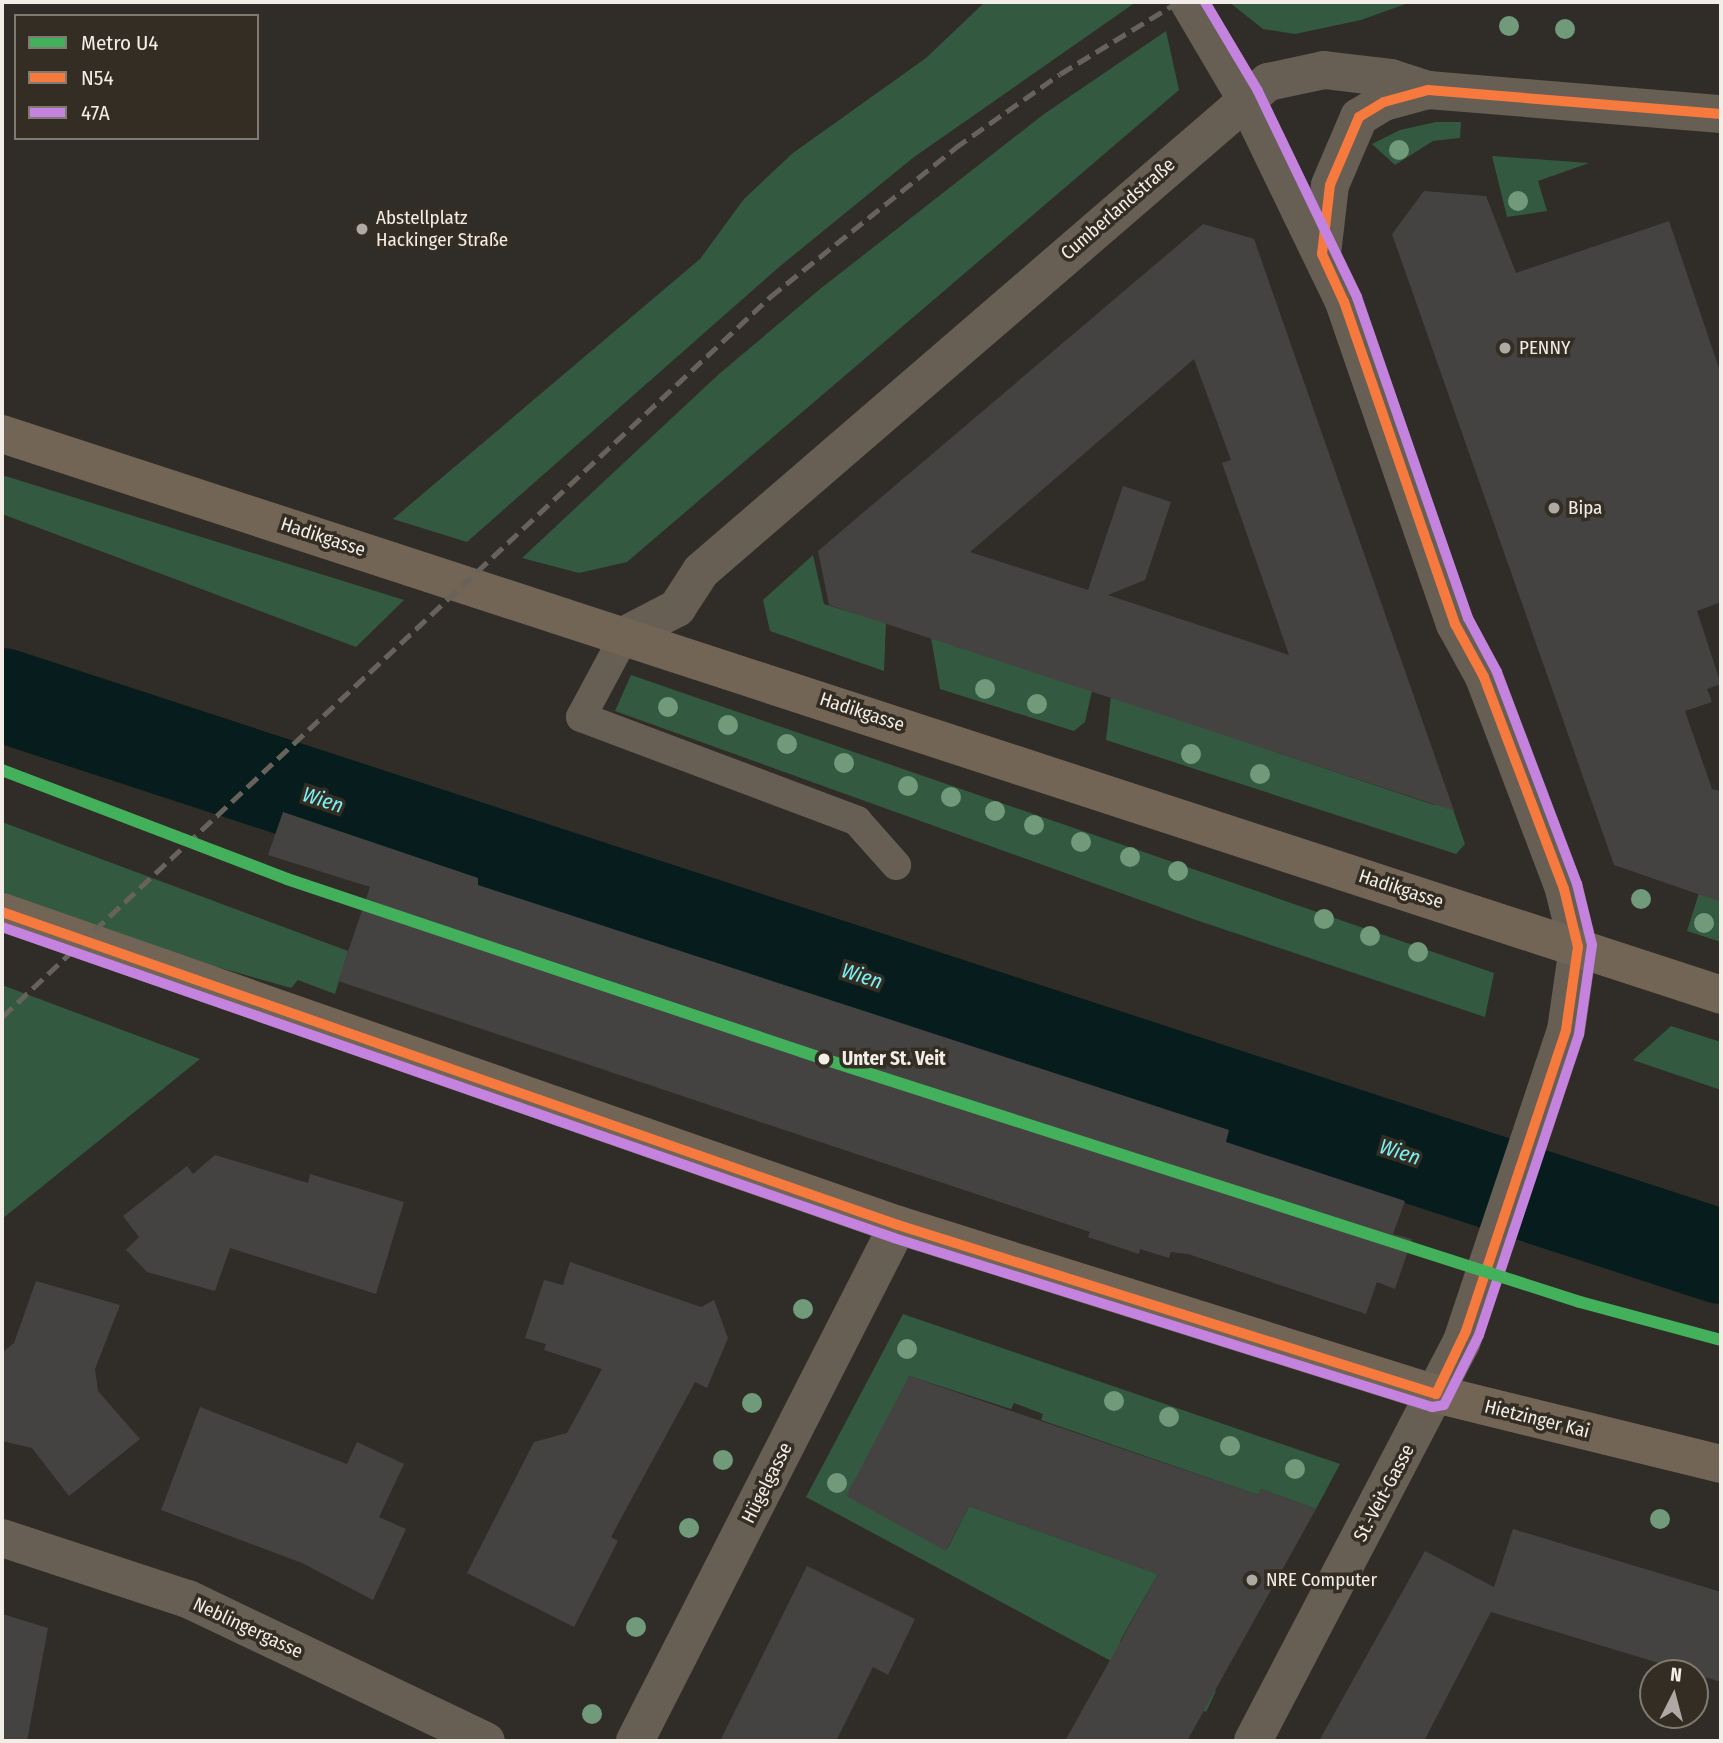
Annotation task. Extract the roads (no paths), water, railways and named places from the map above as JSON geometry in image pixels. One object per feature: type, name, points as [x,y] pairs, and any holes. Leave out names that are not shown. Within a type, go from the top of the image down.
[{"type":"main road","name":"Hadikgasse","points":[[2,434],[625,635],[1721,995]]},
{"type":"main road","name":"Hietzinger Kai","points":[[2,912],[898,1225],[1436,1394],[1721,1464]]},
{"type":"street","points":[[1189,2],[1245,97],[1344,302],[1455,624],[1484,677],[1559,876],[1578,947]]},
{"type":"street","name":"Cumberlandstraße","points":[[625,635],[677,608],[701,571],[1245,97],[1268,82],[1324,70],[1391,78],[1428,90],[1721,114]]},
{"type":"street","points":[[1322,254],[1330,185],[1359,117],[1384,102],[1428,90]]},
{"type":"street","name":"St.-Veit-Gasse","points":[[1253,1741],[1436,1394],[1468,1326],[1566,1030],[1578,947]]},
{"type":"street","name":"Hügelgasse","points":[[635,1741],[898,1225]]},
{"type":"street","name":"Neblingergasse","points":[[2,1538],[188,1599],[486,1741]]},
{"type":"lane","points":[[625,635],[581,717],[857,821],[896,865]]},
{"type":"waterway","name":"Wien","points":[[2,695],[1721,1257]]},
{"type":"railway","points":[[2,1017],[770,297],[955,148],[1060,74],[1178,2]]},
{"type":"metro line","name":"U4","points":[[2,770],[287,879],[824,1059],[1580,1302],[1721,1340]]},
{"type":"place","name":"Abstellplatz Hackinger Straße","points":[[362,229]]},
{"type":"place","name":"PENNY","points":[[1505,348]]},
{"type":"place","name":"Bipa","points":[[1554,508]]},
{"type":"place","name":"Unter St. Veit","points":[[824,1059]]},
{"type":"place","name":"NRE Computer","points":[[1252,1580]]}]
